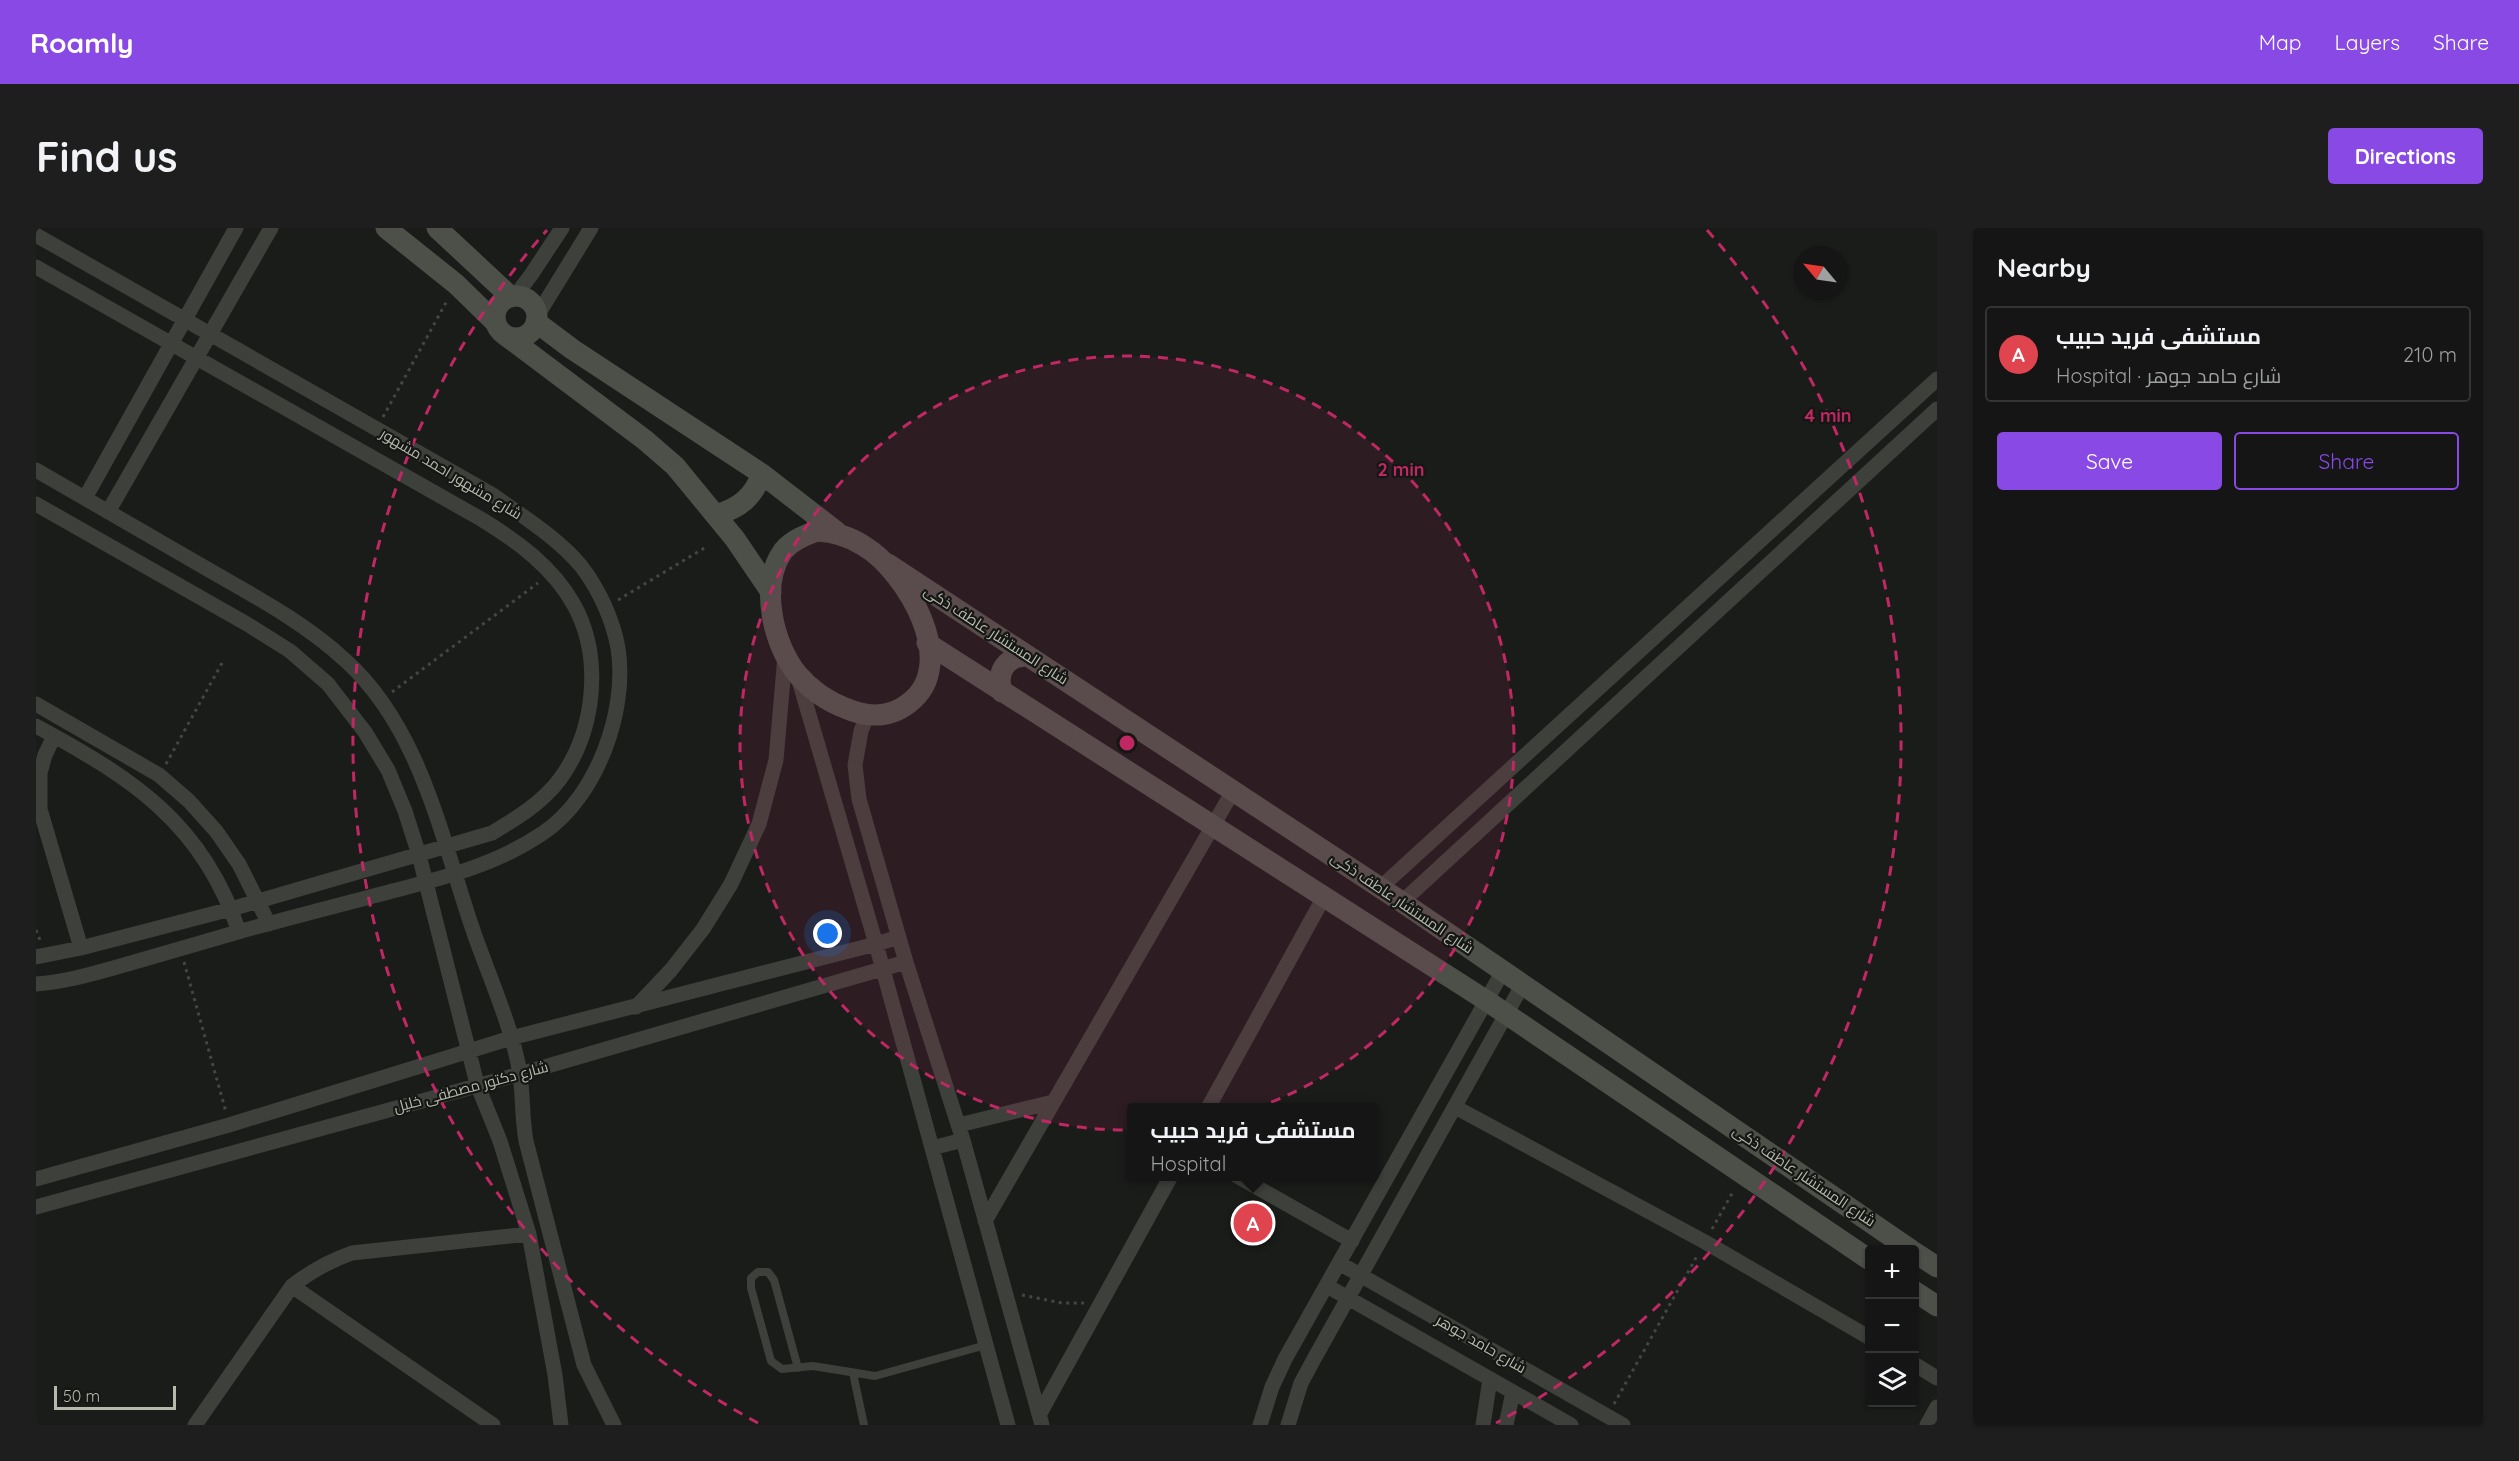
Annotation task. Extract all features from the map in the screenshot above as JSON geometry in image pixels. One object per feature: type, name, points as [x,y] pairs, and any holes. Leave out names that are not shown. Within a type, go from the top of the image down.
[{"type":"street","points":[[85,498],[236,228]]},
{"type":"street","points":[[108,512],[271,228]]},
{"type":"street","points":[[386,228],[456,284],[500,328],[661,453],[716,515],[771,592]]},
{"type":"street","points":[[437,228],[513,297],[530,302],[536,319],[572,349],[762,474],[837,532],[865,546],[888,564],[907,588],[916,606],[930,659],[928,675],[922,690],[898,711],[867,716],[831,702],[813,690],[797,674],[776,636],[771,614],[771,592],[775,570],[783,551],[798,537],[818,531],[837,532]]},
{"type":"street","points":[[500,328],[498,306],[513,297],[536,268],[561,228]]},
{"type":"street","points":[[500,328],[517,338],[529,333],[557,281],[591,228]]},
{"type":"street","name":"شارع مشهور احمد مشهور","points":[[36,235],[493,495],[539,528],[581,566],[606,608],[618,649],[618,687],[613,726],[600,763],[580,797],[546,832],[504,857],[426,883],[82,976],[36,984]]},
{"type":"street","name":"شارع مشهور احمد مشهور","points":[[36,267],[519,542],[551,573],[574,606],[588,643],[591,682],[588,717],[577,750],[559,780],[529,811],[492,833],[231,909],[81,948],[36,957]]},
{"type":"street","points":[[536,268],[543,280],[557,281]]},
{"type":"street","points":[[1380,888],[1937,379]]},
{"type":"street","points":[[1402,902],[1937,409]]},
{"type":"street","points":[[36,470],[306,627],[347,661],[381,700],[419,771],[510,1038],[520,1074],[522,1119],[526,1142],[584,1365],[614,1425]]},
{"type":"street","points":[[716,515],[734,508],[750,497],[762,474]]},
{"type":"street","points":[[36,504],[247,624],[290,651],[328,684],[365,732],[388,770],[405,811],[419,855],[477,1084],[500,1141],[529,1234],[555,1375],[561,1425]]},
{"type":"street","name":"شارع المستشار عاطف ذكى","points":[[888,564],[1402,902],[1904,1245]]},
{"type":"street","points":[[927,644],[1212,827],[1325,895],[1487,1001],[1865,1257]]},
{"type":"street","points":[[635,1007],[671,970],[703,929],[731,884],[759,824],[776,760],[785,656]]},
{"type":"street","points":[[1002,692],[1000,674],[1004,666],[1010,659],[1028,656]]},
{"type":"street","points":[[797,674],[876,944],[1008,1425]]},
{"type":"street","points":[[36,704],[159,775],[189,801],[216,831],[239,864],[269,924]]},
{"type":"street","points":[[867,716],[856,748],[856,782],[898,937],[963,1140],[1041,1420]]},
{"type":"street","points":[[36,726],[145,793],[181,826],[210,865],[239,932]]},
{"type":"street","points":[[54,736],[40,772],[40,809],[81,948]]},
{"type":"street","points":[[831,788],[839,779],[851,779],[856,782]]},
{"type":"street","points":[[985,1221],[1233,791]]},
{"type":"street","points":[[1210,1103],[1325,895]]},
{"type":"street","points":[[36,1179],[229,1125],[510,1038],[898,937]]},
{"type":"street","name":"شارع دكتور مصطفى خليل","points":[[36,1207],[520,1074],[906,962]]},
{"type":"street","points":[[1260,1425],[1272,1387],[1503,971]]},
{"type":"street","points":[[1288,1425],[1301,1383],[1522,984]]},
{"type":"street","points":[[958,1125],[1053,1102]]},
{"type":"street","points":[[1455,1107],[1705,1242],[1865,1336]]},
{"type":"street","points":[[932,1148],[963,1140]]},
{"type":"street","points":[[1041,1420],[1102,1301],[1168,1181]]},
{"type":"street","points":[[1246,1181],[1352,1241]]},
{"type":"street","points":[[195,1425],[292,1286],[310,1272],[352,1253],[529,1234]]},
{"type":"street","name":"شارع المستشار عاطف ذكى","points":[[1919,1255],[1937,1267]]},
{"type":"street","name":"شارع حامد جوهر","points":[[1339,1263],[1623,1425]]},
{"type":"street","points":[[292,1286],[493,1425]]},
{"type":"street","name":"شارع حامد جوهر","points":[[1327,1286],[1571,1425]]},
{"type":"street","points":[[1919,1294],[1937,1306]]},
{"type":"street","points":[[1919,1367],[1937,1378]]},
{"type":"street","points":[[1483,1425],[1490,1379]]},
{"type":"street","points":[[1506,1425],[1513,1392]]},
{"type":"street","points":[[1927,1425],[1937,1407]]},
{"type":"lane","points":[[798,1368],[774,1280],[768,1272],[758,1272],[754,1274],[750,1283],[771,1361],[782,1369],[833,1367],[875,1376],[986,1346]]},
{"type":"lane","points":[[853,1373],[864,1425]]},
{"type":"path","points":[[376,429],[456,284]]},
{"type":"path","points":[[606,608],[706,547]]},
{"type":"path","points":[[381,700],[551,573]]},
{"type":"path","points":[[159,775],[222,663]]},
{"type":"path","points":[[180,949],[229,1125]]},
{"type":"path","points":[[1607,1416],[1743,1174]]},
{"type":"path","points":[[1004,1288],[1023,1295],[1062,1303],[1102,1301]]},
{"type":"place","name":"مستشفى فريد حبيب","points":[[1253,1223]]}]
